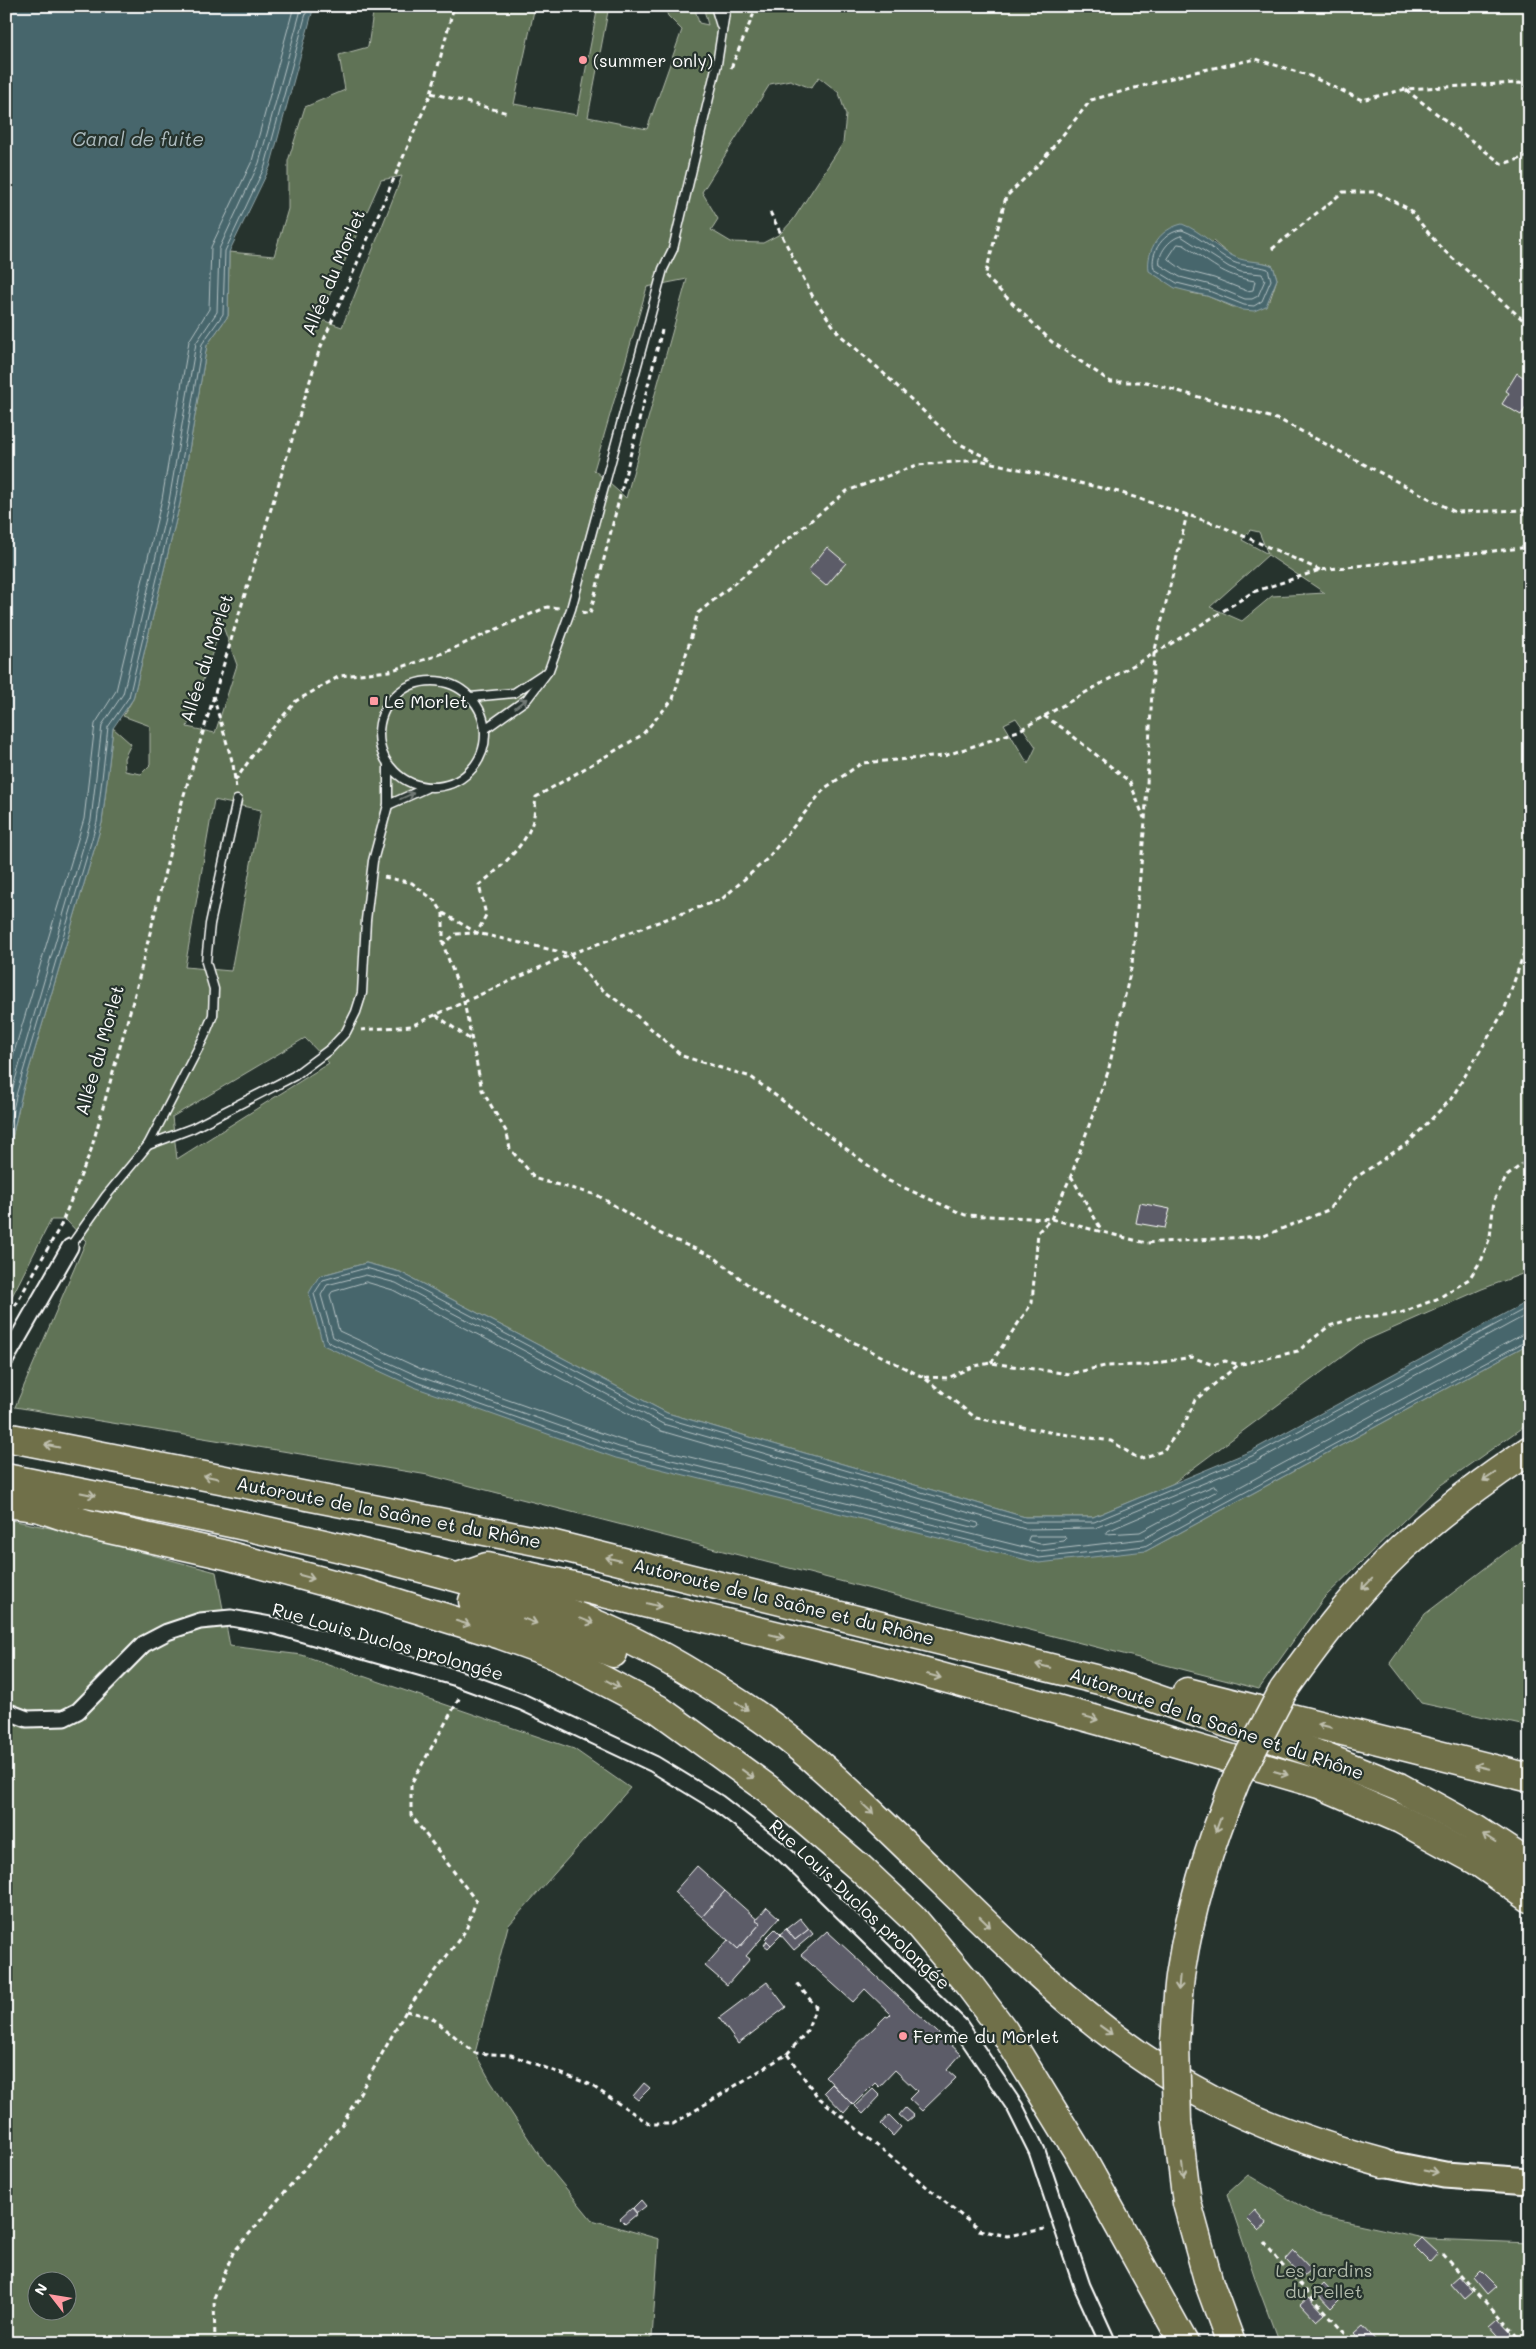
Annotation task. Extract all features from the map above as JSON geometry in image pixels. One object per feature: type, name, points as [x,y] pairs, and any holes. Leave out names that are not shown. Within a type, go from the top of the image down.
[{"type":"highway","name":"Autoroute de la Saône et du Rhône","points":[[6,1437],[551,1544],[1107,1682],[1309,1751],[1399,1787],[1472,1827],[1530,1865]]},
{"type":"highway","points":[[1231,2343],[1209,2283],[1187,2204],[1177,2122],[1175,2042],[1180,1971],[1194,1900],[1217,1825],[1236,1780],[1283,1691],[1317,1643],[1353,1599],[1402,1549],[1477,1486],[1530,1450]]},
{"type":"highway","points":[[6,1478],[229,1521],[458,1577],[549,1606],[617,1634],[701,1679],[764,1721],[820,1764],[1042,1977],[1107,2031],[1211,2099],[1271,2126],[1328,2148],[1383,2163],[1445,2175],[1530,2181]]},
{"type":"highway","points":[[6,1503],[88,1513],[427,1584],[594,1644],[672,1679],[701,1679]]},
{"type":"highway","points":[[40,1508],[87,1524],[226,1555],[362,1592],[501,1635],[551,1653],[658,1709],[768,1788],[860,1868],[912,1917],[970,1986],[1004,2031],[1080,2155],[1184,2343]]},
{"type":"highway","points":[[458,1577],[487,1567],[587,1589],[906,1668],[1310,1782],[1409,1824],[1477,1861],[1530,1898]]},
{"type":"highway","points":[[1107,1682],[1158,1685],[1530,1778]]},
{"type":"street","points":[[6,1359],[70,1247]]},
{"type":"street","name":"Rue Louis Duclos prolongée","points":[[6,1711],[27,1719],[64,1718],[78,1711],[144,1644],[167,1632],[200,1621],[231,1618],[276,1626],[454,1677],[522,1702],[654,1764],[718,1803],[783,1853],[960,2026],[1015,2107],[1037,2151],[1082,2286],[1108,2343]]},
{"type":"lane","points":[[715,6],[722,30]]},
{"type":"lane","points":[[485,729],[527,699],[549,670],[571,609],[663,269],[673,249],[717,64],[726,6]]},
{"type":"lane","points":[[472,697],[514,693],[549,670]]},
{"type":"lane","points":[[388,805],[426,788],[445,786],[466,775],[479,760],[485,742],[485,729],[481,711],[472,697],[456,686],[437,680],[418,681],[399,691],[386,705],[379,722],[378,741],[388,765],[401,778],[426,788]]},
{"type":"lane","points":[[148,1145],[193,1128],[294,1076],[330,1049],[346,1032],[356,1012],[362,993],[372,874],[380,827],[388,805],[388,765]]},
{"type":"lane","points":[[70,1247],[106,1196],[148,1145],[204,1037],[213,1015],[214,989],[206,962],[210,924],[236,800]]},
{"type":"path","name":"Allée du Morlet","points":[[10,1315],[23,1288],[61,1225],[90,1150],[136,990],[183,798],[320,351],[431,93],[454,6]]},
{"type":"path","points":[[728,76],[757,6]]},
{"type":"path","points":[[1530,88],[1520,83],[1406,89],[1362,100],[1310,76],[1256,59],[1190,73],[1091,100],[1040,163],[1006,197],[985,276],[1052,342],[1111,382],[1146,382],[1280,420],[1455,512],[1530,510]]},
{"type":"path","points":[[1406,89],[1502,164],[1530,156]]},
{"type":"path","points":[[431,93],[508,113]]},
{"type":"path","points":[[1272,249],[1343,192],[1376,192],[1409,210],[1440,247],[1530,326]]},
{"type":"path","points":[[770,212],[813,298],[839,334],[956,442],[999,464]]},
{"type":"path","points":[[235,782],[266,736],[296,701],[340,676],[389,671],[436,656],[547,607],[571,609],[590,614],[664,320]]},
{"type":"path","points":[[477,933],[486,916],[478,884],[497,871],[519,846],[533,821],[536,797],[642,735],[673,699],[698,613],[847,491],[918,465],[979,460],[1119,492],[1221,526],[1320,570]]},
{"type":"path","points":[[991,1363],[1032,1303],[1038,1232],[1051,1219],[1071,1176],[1108,1072],[1132,964],[1145,821],[1154,654],[1187,514]]},
{"type":"path","points":[[346,1032],[411,1026],[570,954],[722,899],[767,859],[825,788],[862,763],[944,756],[1018,731],[1154,654],[1253,592],[1320,570],[1530,547]]},
{"type":"path","points":[[213,695],[233,764],[236,800]]},
{"type":"path","points":[[1044,716],[1064,728],[1130,782],[1145,821]]},
{"type":"path","points":[[372,874],[412,883],[435,900],[443,913],[477,933]]},
{"type":"path","points":[[443,913],[443,944],[464,1002],[482,1090],[507,1133],[510,1149],[536,1179],[597,1194],[661,1234],[714,1257],[763,1297],[923,1376],[976,1418],[1049,1432],[1111,1441],[1139,1459],[1163,1451],[1185,1424],[1195,1400],[1238,1364]]},
{"type":"path","points":[[443,944],[456,934],[477,933],[570,954],[595,984],[632,1011],[682,1056],[751,1077],[889,1181],[964,1215],[1051,1219],[1146,1243],[1264,1236],[1328,1210],[1355,1178],[1408,1143],[1451,1099],[1504,1011],[1530,935]]},
{"type":"path","points":[[436,1014],[473,1042]]},
{"type":"path","points":[[923,1376],[948,1378],[974,1366],[991,1363],[1069,1374],[1105,1366],[1146,1365],[1192,1357],[1213,1365],[1225,1361],[1238,1364],[1298,1351],[1329,1326],[1351,1319],[1401,1313],[1439,1298],[1469,1279],[1482,1260],[1490,1237],[1494,1200],[1507,1176],[1530,1158]]},
{"type":"path","points":[[1071,1176],[1102,1232]]},
{"type":"path","points":[[451,1692],[469,1698]]},
{"type":"path","points":[[215,2343],[214,2298],[234,2253],[343,2123],[406,2011],[466,1930],[476,1901],[411,1815],[411,1784],[461,1695]]},
{"type":"path","points":[[406,2011],[431,2017],[475,2053],[511,2055],[589,2084],[650,2124],[673,2124],[787,2054],[806,2033],[816,2007],[795,1981]]},
{"type":"path","points":[[787,2054],[817,2096],[979,2230],[1007,2236],[1050,2228]]},
{"type":"path","points":[[1264,2242],[1282,2265],[1355,2343]]},
{"type":"path","points":[[1442,2254],[1522,2343]]},
{"type":"green space","points":[[374,6],[535,6],[514,104],[577,115],[598,6],[609,6],[588,117],[647,129],[682,30],[668,16],[664,6],[694,6],[699,23],[708,25],[703,6],[1530,6],[1530,1271],[1482,1289],[1362,1342],[1172,1484],[1093,1517],[1025,1517],[667,1413],[400,1272],[366,1263],[319,1276],[323,1345],[1146,1551],[1530,1343],[1530,1422],[1438,1487],[1323,1599],[1259,1689],[428,1475],[15,1407],[86,1241],[66,1220],[51,1220],[6,1308],[6,1165],[22,1093],[102,823],[113,728],[131,744],[124,758],[125,771],[141,774],[150,765],[150,726],[123,716],[133,699],[180,503],[207,345],[228,316],[229,252],[274,256],[288,209],[288,161],[305,107],[345,90],[339,55],[368,47]],"holes":[[[819,77],[839,93],[846,115],[843,143],[793,220],[780,234],[763,243],[731,242],[711,230],[718,219],[702,192],[770,84],[790,80],[811,88]],[[402,176],[342,327],[319,319],[381,180]],[[1213,241],[1235,258],[1273,266],[1277,279],[1270,300],[1233,307],[1207,296],[1191,293]],[[687,279],[626,498],[594,470],[647,287]],[[1250,530],[1259,532],[1268,554],[1242,540]],[[1268,555],[1325,593],[1272,596],[1242,621],[1210,607]],[[222,624],[237,665],[215,733],[187,727]],[[1016,718],[1036,747],[1028,764],[1004,724]],[[214,800],[261,810],[231,971],[185,967]],[[305,1038],[329,1063],[177,1159],[172,1117]]]},
{"type":"green space","points":[[6,1519],[55,1529],[216,1572],[230,1646],[302,1655],[574,1749],[630,1788],[508,1926],[475,2053],[491,2082],[542,2159],[592,2220],[659,2239],[652,2338],[646,2343],[6,2343]]},
{"type":"green space","points":[[1530,1534],[1530,1727],[1421,1703],[1390,1663],[1425,1614]]},
{"type":"green space","name":"Les jardins du Pellet","points":[[1248,2175],[1316,2215],[1428,2239],[1530,2243],[1530,2343],[1279,2343],[1227,2194]]},
{"type":"water","name":"Canal de fuite","points":[[6,6],[314,6],[270,167],[229,252],[228,316],[207,345],[180,503],[133,699],[113,728],[102,823],[22,1093],[6,1165]]},
{"type":"water","points":[[1182,224],[1196,231],[1228,254],[1244,260],[1273,266],[1277,279],[1266,306],[1254,311],[1243,310],[1207,296],[1175,288],[1149,271],[1150,255],[1156,241],[1167,230]]},
{"type":"water","points":[[366,1263],[400,1272],[667,1413],[1025,1517],[1093,1517],[1251,1451],[1530,1300],[1530,1343],[1146,1551],[1039,1563],[616,1458],[414,1387],[323,1345],[309,1293],[319,1276]]},
{"type":"building","points":[[1517,373],[1526,379],[1530,373],[1530,401],[1521,415],[1502,404],[1509,393],[1506,391]]},
{"type":"building","points":[[827,547],[846,563],[826,586],[808,571]]},
{"type":"building","points":[[1140,1203],[1170,1209],[1165,1228],[1136,1223]]},
{"type":"building","points":[[697,1866],[725,1891],[702,1917],[674,1892]]},
{"type":"building","points":[[725,1891],[761,1923],[738,1949],[702,1917]]},
{"type":"building","points":[[767,1907],[779,1918],[746,1956],[750,1959],[727,1985],[705,1966],[728,1940],[738,1949],[761,1923],[756,1920]]},
{"type":"building","points":[[800,1918],[809,1929],[795,1940],[786,1929]]},
{"type":"building","points":[[775,1929],[781,1935],[771,1945],[765,1939]]},
{"type":"building","points":[[786,1929],[795,1940],[809,1929],[813,1934],[794,1950],[780,1934]]},
{"type":"building","name":"Ferme du Morlet","points":[[827,1931],[961,2054],[947,2070],[956,2078],[922,2111],[909,2099],[917,2091],[895,2070],[879,2087],[875,2083],[853,2105],[825,2076],[886,2016],[888,2017],[891,2014],[865,1989],[853,2002],[801,1955]]},
{"type":"building","points":[[767,1941],[771,1945],[768,1948],[764,1945]]},
{"type":"building","points":[[767,1982],[786,2007],[738,2044],[719,2018]]},
{"type":"building","points":[[644,2083],[650,2088],[638,2100],[633,2096]]},
{"type":"building","points":[[832,2084],[852,2104],[844,2113],[824,2092]]},
{"type":"building","points":[[873,2089],[880,2096],[863,2114],[855,2106]]},
{"type":"building","points":[[905,2108],[914,2116],[907,2122],[899,2115]]},
{"type":"building","points":[[889,2115],[901,2127],[893,2136],[881,2124]]},
{"type":"building","points":[[641,2200],[646,2206],[637,2213],[633,2208]]},
{"type":"building","points":[[632,2208],[637,2214],[625,2224],[620,2219]]},
{"type":"building","points":[[1255,2210],[1267,2224],[1259,2231],[1247,2219]]},
{"type":"building","points":[[1422,2238],[1438,2253],[1430,2262],[1414,2246]]},
{"type":"building","points":[[1294,2251],[1311,2269],[1302,2277],[1286,2260]]},
{"type":"building","points":[[1480,2271],[1496,2287],[1487,2295],[1473,2278]]},
{"type":"building","points":[[1459,2276],[1473,2292],[1465,2299],[1451,2283]]},
{"type":"building","points":[[1324,2284],[1339,2300],[1331,2308],[1316,2292]]},
{"type":"building","points":[[1309,2297],[1325,2314],[1317,2321],[1301,2304]]},
{"type":"building","points":[[1497,2318],[1512,2334],[1504,2342],[1489,2325]]},
{"type":"building","points":[[1363,2326],[1378,2343],[1364,2343],[1355,2333]]},
{"type":"place","name":"(summer only)","points":[[583,60]]},
{"type":"place","name":"Le Morlet","points":[[374,701]]},
{"type":"place","name":"Ferme du Morlet","points":[[903,2036]]}]
